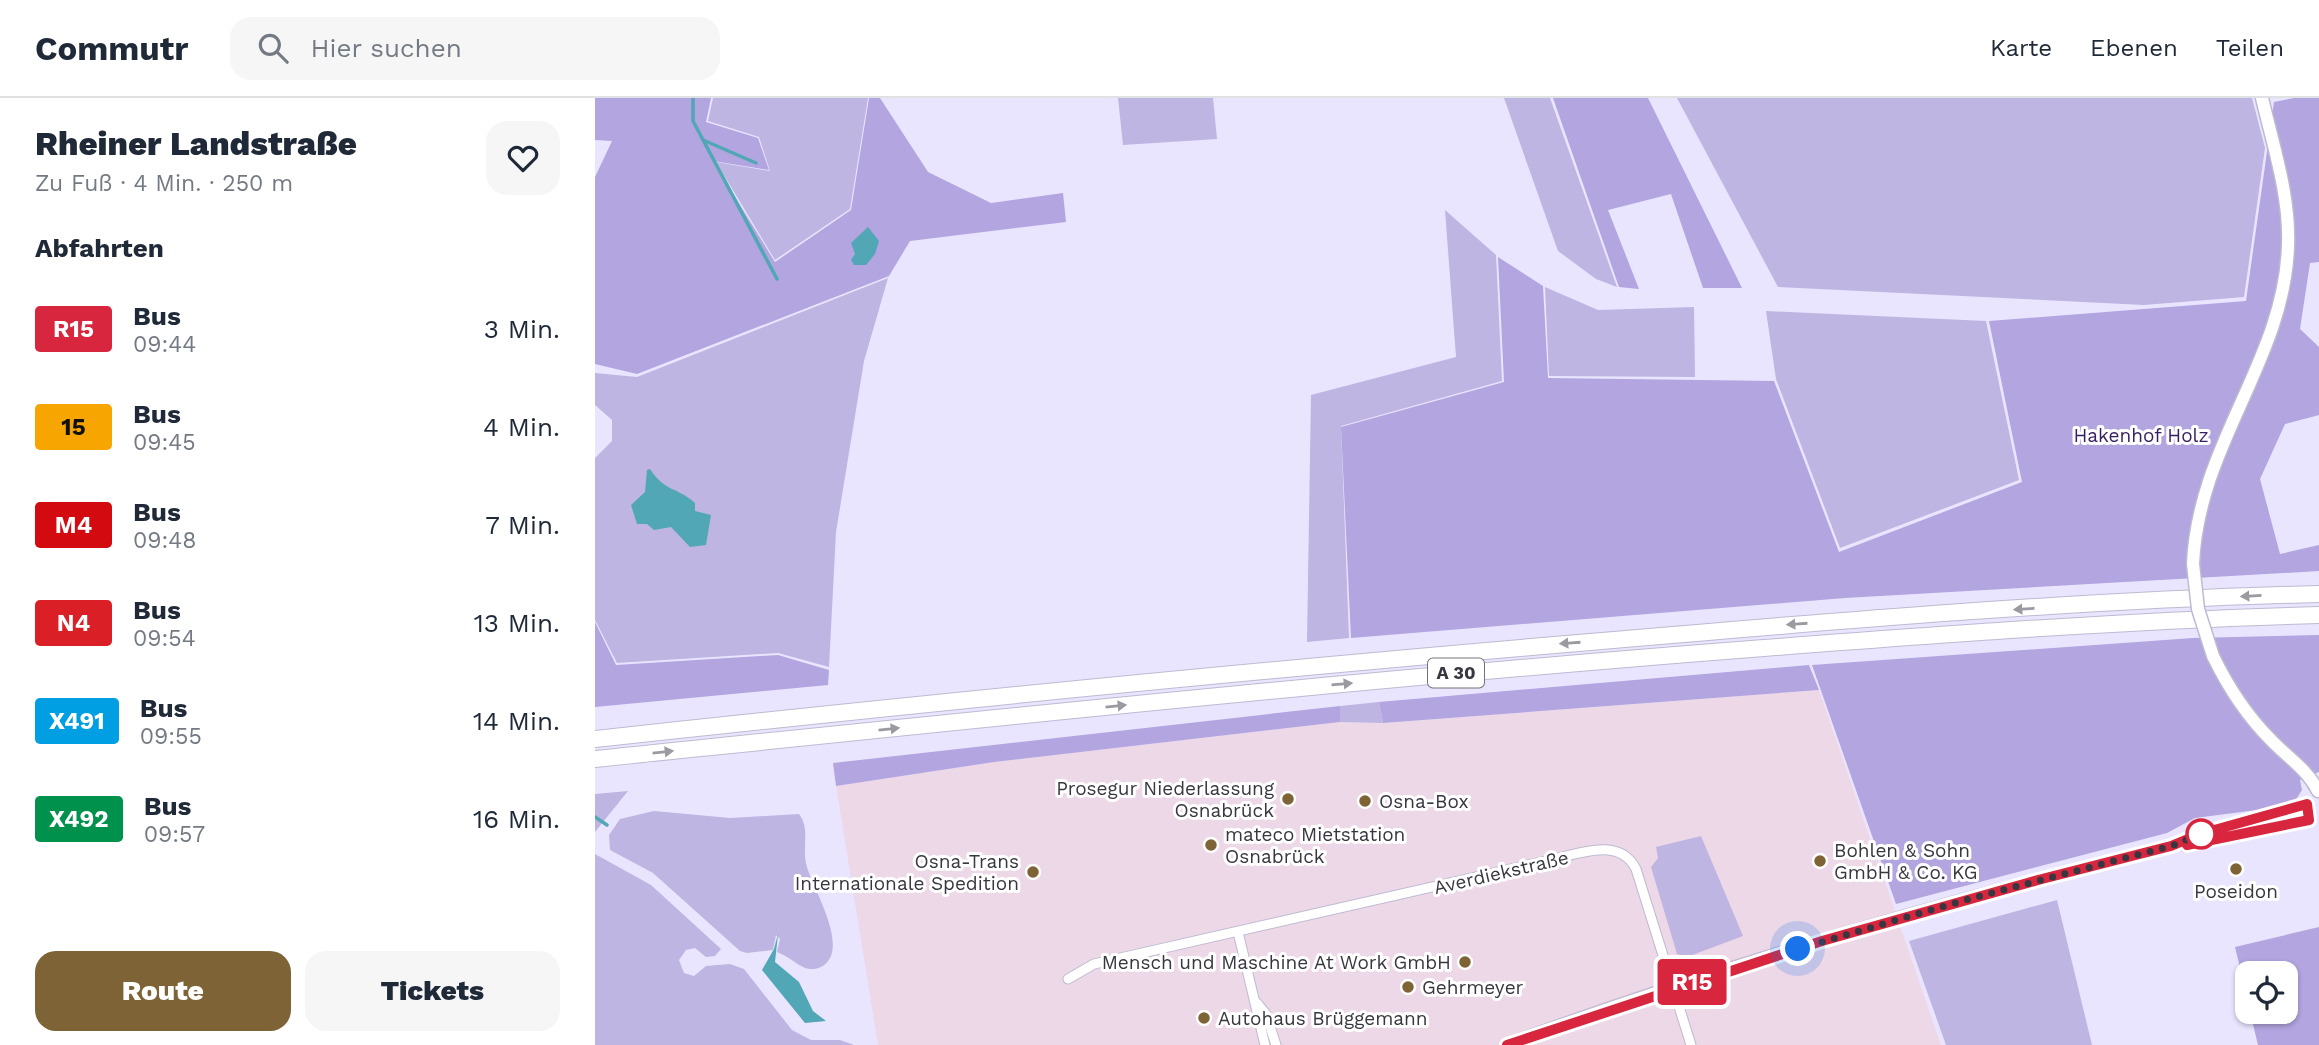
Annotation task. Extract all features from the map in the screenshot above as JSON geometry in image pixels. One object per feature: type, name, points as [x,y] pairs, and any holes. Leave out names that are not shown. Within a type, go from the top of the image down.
[{"type":"highway","name":"A 30","points":[[595,739],[1056,690],[1490,649],[1985,611],[2319,594]]},
{"type":"highway","name":"A 30","points":[[595,759],[1247,693],[1646,657],[2112,623],[2319,615]]},
{"type":"street","points":[[1507,1045],[1674,988],[1952,903],[2171,846],[2200,834],[2307,804],[2318,791],[2306,772],[2253,721],[2234,696],[2213,656],[2198,609],[2193,564],[2200,506],[2212,465],[2267,343],[2285,276],[2288,223],[2262,98]]},
{"type":"street","points":[[2171,846],[2203,844],[2314,824],[2307,804]]},
{"type":"street","name":"Averdiekstraße","points":[[1068,979],[1094,964],[1558,859],[1614,849],[1627,855],[1636,869],[1674,988]]},
{"type":"street","points":[[1238,932],[1265,1045]]},
{"type":"street","points":[[1674,988],[1691,1045]]},
{"type":"street","points":[[1257,1003],[1266,1014],[1276,1045]]},
{"type":"shaded area","points":[[713,98],[868,98],[850,209],[775,260],[716,162],[770,171],[759,137],[708,121]]},
{"type":"shaded area","points":[[1118,98],[1213,98],[1217,139],[1123,145]]},
{"type":"shaded area","points":[[1504,98],[1550,98],[1617,287],[1596,279],[1558,251]]},
{"type":"shaded area","points":[[1677,98],[2252,98],[2265,148],[2244,297],[2144,305],[1778,287]]},
{"type":"shaded area","points":[[1445,210],[1496,255],[1502,381],[1341,426],[1349,638],[1307,642],[1311,395],[1456,357]]},
{"type":"shaded area","points":[[888,278],[864,361],[836,532],[829,667],[778,653],[617,663],[595,620],[595,458],[612,441],[612,420],[595,405],[595,373],[637,377]]},
{"type":"shaded area","points":[[1545,287],[1598,310],[1694,307],[1695,377],[1549,376]]},
{"type":"shaded area","points":[[1766,311],[1986,321],[2019,480],[1840,548],[1776,379]]},
{"type":"shaded area","points":[[1819,690],[1941,1045],[878,1045],[836,786],[994,762],[1340,722],[1383,723]]},
{"type":"shaded area","points":[[1379,702],[1383,723],[1340,722],[1340,706]]},
{"type":"shaded area","points":[[628,791],[595,832],[595,794]]},
{"type":"shaded area","points":[[654,811],[730,818],[799,814],[804,826],[807,867],[832,934],[833,948],[830,959],[819,968],[805,968],[777,952],[780,939],[776,935],[773,950],[747,953],[740,951],[653,873],[610,850],[609,835],[620,819]]},
{"type":"shaded area","points":[[1701,836],[1743,936],[1687,957],[1677,954],[1651,867],[1658,858],[1656,847]]},
{"type":"shaded area","points":[[595,854],[651,885],[721,949],[715,956],[706,957],[695,948],[686,950],[679,960],[684,973],[694,976],[706,966],[730,964],[744,969],[792,1030],[811,1040],[840,1040],[854,1045],[595,1045]]},
{"type":"shaded area","points":[[2057,900],[2092,1045],[1946,1045],[1909,941]]},
{"type":"green space","points":[[595,98],[711,98],[706,122],[758,138],[769,170],[713,161],[775,262],[851,210],[869,98],[880,98],[928,172],[991,203],[1063,193],[1066,222],[910,241],[889,276],[637,374],[595,364],[595,177],[612,141],[595,140]]},
{"type":"green space","points":[[1553,98],[1648,98],[1742,288],[1703,288],[1671,194],[1608,210],[1639,289],[1619,287]]},
{"type":"green space","name":"Hakenhof Holz","points":[[2294,98],[2319,98],[2319,262],[2310,263],[2300,329],[2319,347],[2319,415],[2285,424],[2260,479],[2280,554],[2319,545],[2319,571],[1845,598],[1351,638],[1341,427],[1504,382],[1498,257],[1543,286],[1548,378],[1774,381],[1839,552],[2022,482],[1989,321],[2246,301],[2274,102]]},
{"type":"green space","points":[[595,622],[616,665],[778,655],[829,670],[828,685],[595,707]]},
{"type":"green space","points":[[2319,635],[2319,772],[2300,780],[2302,790],[2295,801],[2265,809],[2195,818],[2167,833],[1896,904],[1812,665],[2193,638]]},
{"type":"green space","points":[[1809,665],[1819,690],[1383,723],[1379,702]]},
{"type":"green space","points":[[1340,706],[1340,722],[994,762],[836,786],[833,763]]},
{"type":"green space","points":[[2319,927],[2319,1045],[2258,1045],[2253,1024],[2298,1024],[2298,961],[2238,961],[2235,947]]},
{"type":"water","points":[[868,227],[879,241],[875,254],[866,265],[854,265],[851,260],[855,254],[851,243]]},
{"type":"water","points":[[650,469],[666,486],[695,503],[695,511],[711,515],[706,545],[690,547],[671,527],[654,530],[647,524],[637,524],[631,505],[645,492],[647,470]]},
{"type":"water","points":[[778,934],[775,962],[799,982],[813,1011],[826,1021],[805,1023],[762,970],[774,949]]},
{"type":"waterway","points":[[693,98],[693,121],[777,279]]},
{"type":"waterway","points":[[703,140],[756,163]]},
{"type":"waterway","points":[[595,817],[607,825]]},
{"type":"bus line","name":"R15","points":[[1507,1045],[1658,992],[1822,941],[2038,880],[2171,846],[2200,834],[2307,804],[2309,820],[2203,844],[2187,845]]},
{"type":"place","name":"Prosegur Niederlassung Osnabrück","points":[[1288,799]]},
{"type":"place","name":"Osna-Box","points":[[1365,801]]},
{"type":"place","name":"mateco Mietstation Osnabrück","points":[[1211,845]]},
{"type":"place","name":"Bohlen & Sohn GmbH & Co. KG","points":[[1820,861]]},
{"type":"place","name":"Poseidon","points":[[2236,869]]},
{"type":"place","name":"Osna-Trans Internationale Spedition","points":[[1033,872]]},
{"type":"place","name":"Mensch und Maschine At Work GmbH","points":[[1465,962]]},
{"type":"place","name":"Gehrmeyer","points":[[1408,987]]},
{"type":"place","name":"Autohaus Brüggemann","points":[[1204,1018]]},
{"type":"route","points":[[1798,949],[2062,873],[2171,846],[2201,834]]}]
